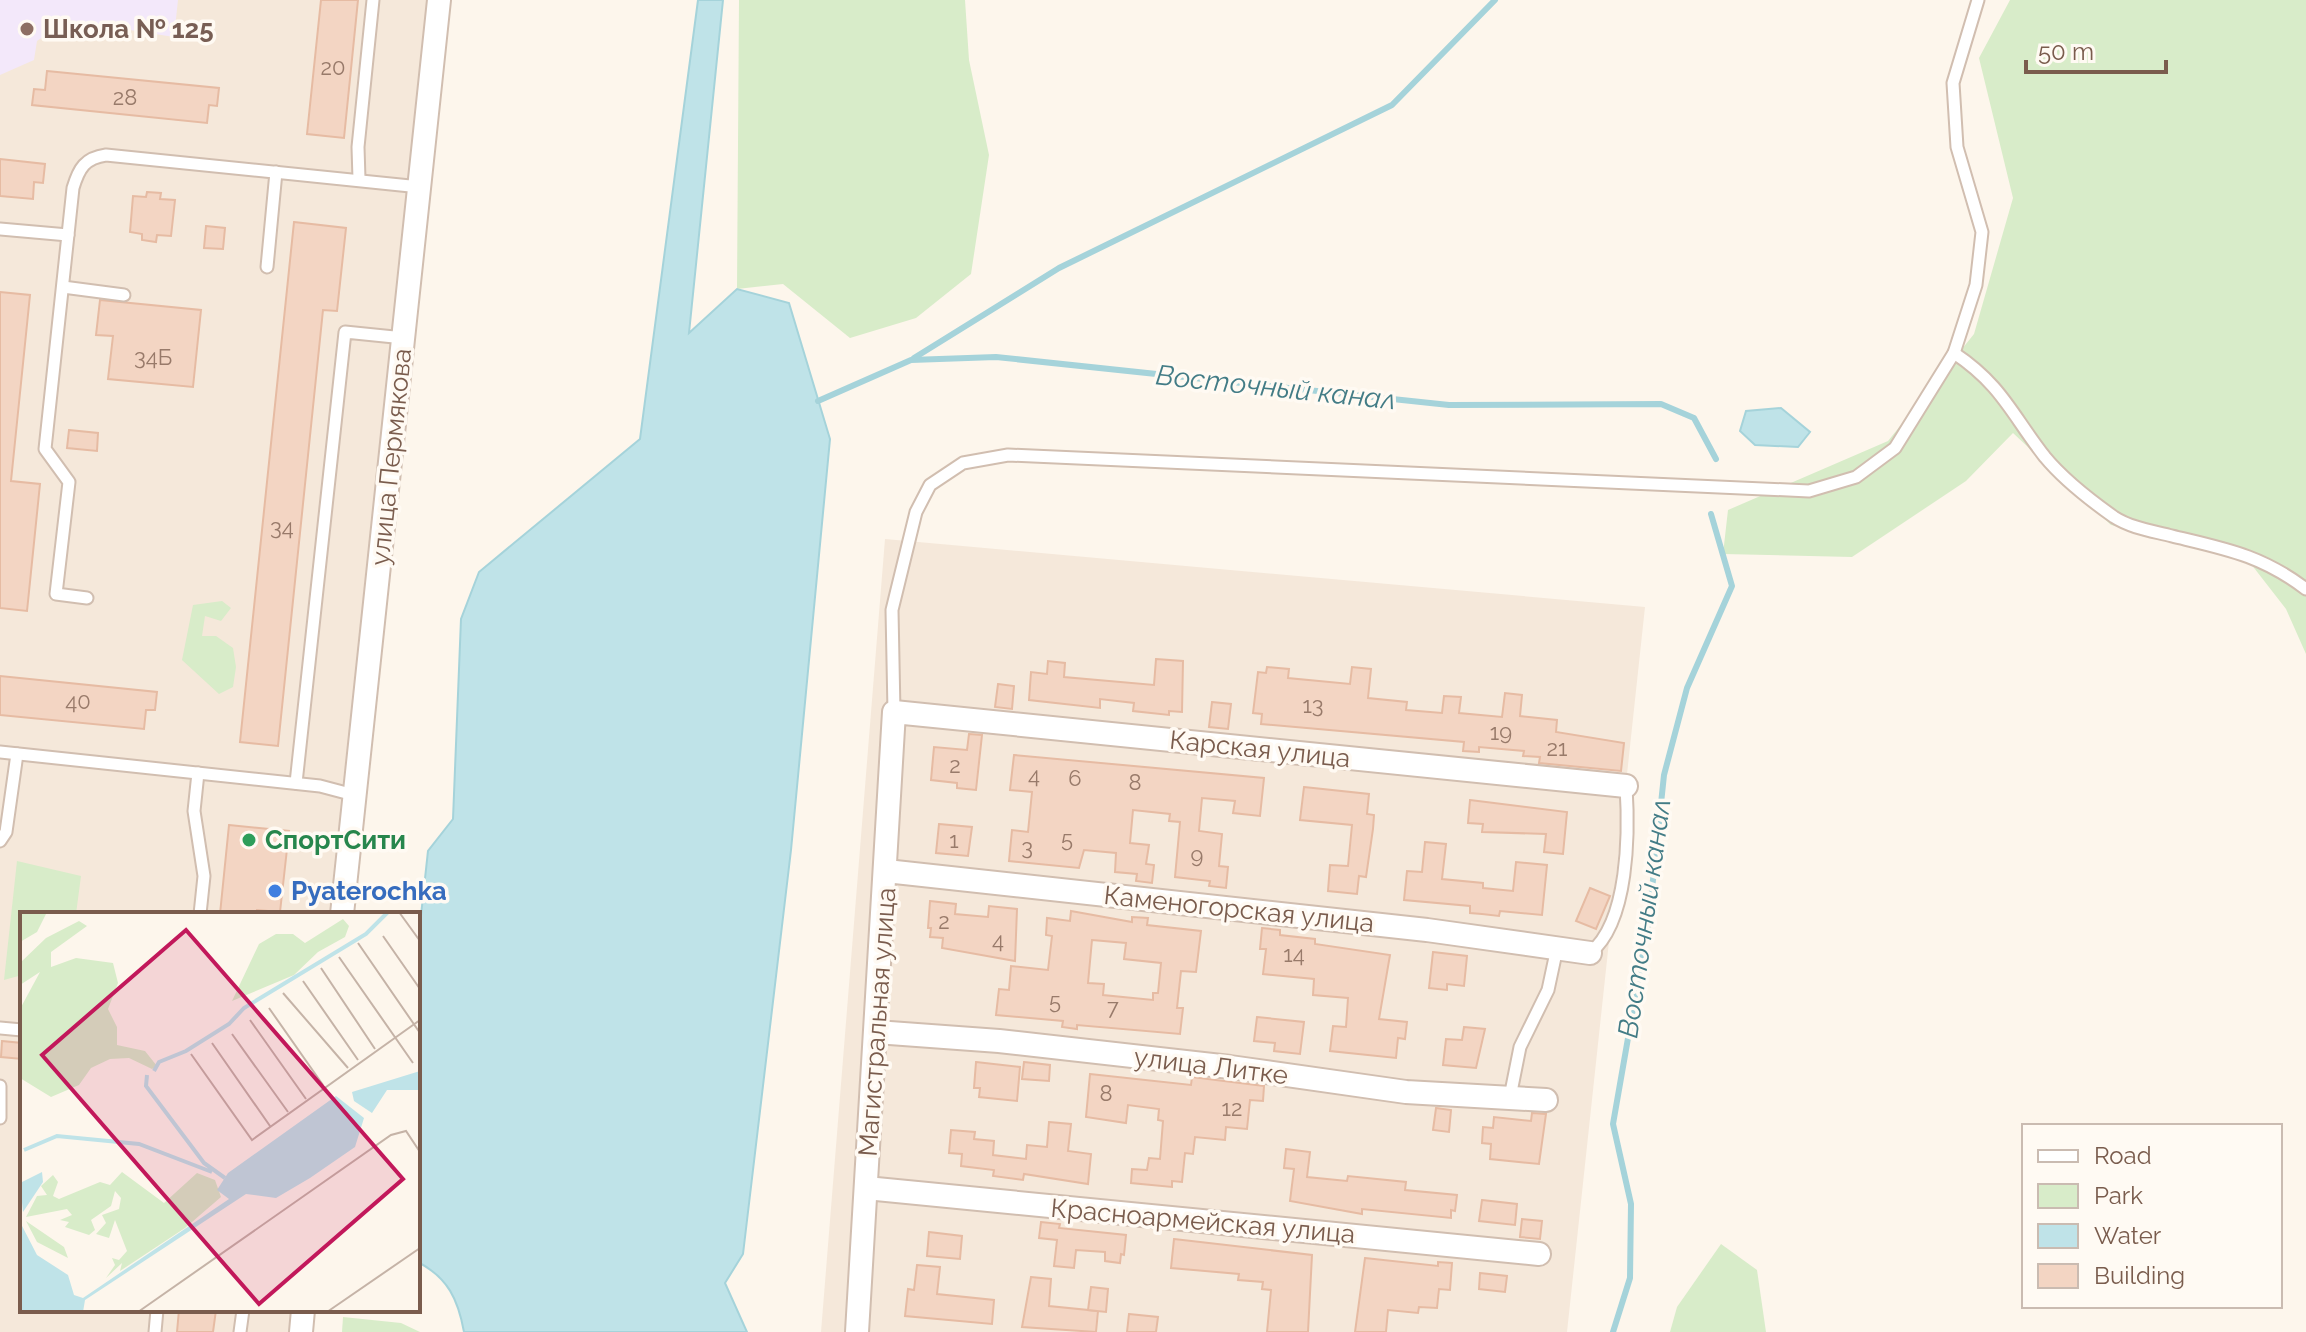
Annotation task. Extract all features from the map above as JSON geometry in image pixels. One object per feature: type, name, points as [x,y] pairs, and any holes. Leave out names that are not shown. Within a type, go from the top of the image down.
[{"type":"street","name":"улица Пермякова","points":[[342,912],[439,0]]},
{"type":"street","name":"Карская улица","points":[[894,712],[1626,786]]},
{"type":"street","name":"Магистральная улица","points":[[857,1332],[894,712]]},
{"type":"street","name":"Каменогорская улица","points":[[886,871],[1412,928],[1590,953]]},
{"type":"street","name":"улица Литке","points":[[876,1032],[1015,1042],[1230,1067],[1406,1092],[1546,1100]]},
{"type":"street","name":"Красноармейская улица","points":[[866,1188],[1539,1254]]},
{"type":"street","points":[[301,1332],[303,1312]]},
{"type":"lane","points":[[359,179],[358,147],[373,0]]},
{"type":"lane","points":[[894,712],[892,610],[916,512],[930,485],[963,463],[1008,455],[1809,491],[1856,477],[1895,448],[1954,353],[1976,285],[1982,232],[1957,147],[1953,83],[1978,0]]},
{"type":"lane","points":[[87,598],[56,594],[69,482],[45,449],[77,174],[92,157],[106,155],[420,187]]},
{"type":"lane","points":[[267,267],[276,172]]},
{"type":"lane","points":[[0,229],[68,235]]},
{"type":"lane","points":[[63,287],[124,295]]},
{"type":"lane","points":[[296,783],[345,332],[404,338]]},
{"type":"lane","points":[[1954,353],[1979,370],[2000,391],[2046,458],[2079,490],[2118,519],[2244,554],[2273,565],[2306,589]]},
{"type":"lane","points":[[0,752],[296,783],[354,795]]},
{"type":"lane","points":[[0,841],[6,832],[17,754]]},
{"type":"lane","points":[[198,773],[194,811],[204,876],[200,912]]},
{"type":"lane","points":[[1590,953],[1600,945],[1610,927],[1619,899],[1628,819],[1626,786]]},
{"type":"lane","points":[[1510,1097],[1520,1047],[1548,990],[1557,948]]},
{"type":"lane","points":[[0,1028],[20,1030]]},
{"type":"lane","points":[[0,1086],[0,1118]]},
{"type":"lane","points":[[155,1332],[157,1312]]},
{"type":"lane","points":[[240,1332],[243,1312]]},
{"type":"shaded area","points":[[0,0],[429,0],[333,912],[20,912],[20,1312],[291,1312],[289,1332],[0,1332]]},
{"type":"shaded area","name":"Школа № 125","points":[[0,0],[178,0],[174,37],[67,20],[37,41],[34,60],[0,75]]},
{"type":"shaded area","points":[[885,539],[1645,607],[1567,1332],[821,1332]]},
{"type":"green space","points":[[739,0],[965,0],[969,60],[989,155],[971,274],[916,318],[850,338],[783,284],[737,289]]},
{"type":"green space","points":[[2010,0],[2306,0],[2306,654],[2286,609],[2244,555],[2111,525],[2013,433],[1966,481],[1852,557],[1723,554],[1728,510],[1888,441],[1974,334],[2013,198],[1979,58]]},
{"type":"green space","points":[[222,601],[231,608],[221,621],[205,616],[202,636],[216,636],[233,648],[236,667],[233,687],[219,694],[182,660],[193,605]]},
{"type":"green space","points":[[17,861],[81,876],[76,912],[20,912],[20,976],[4,980]]},
{"type":"green space","points":[[1721,1244],[1757,1270],[1766,1332],[1670,1332],[1677,1307]]},
{"type":"green space","points":[[343,1317],[401,1323],[420,1332],[342,1332]]},
{"type":"water","points":[[698,0],[723,0],[689,333],[737,289],[789,303],[830,439],[791,850],[743,1254],[725,1283],[747,1332],[464,1332],[450,1291],[437,1275],[420,1263],[420,925],[428,851],[453,819],[461,619],[479,572],[640,439]]},
{"type":"water","points":[[1781,408],[1810,432],[1798,447],[1755,445],[1740,431],[1746,411]]},
{"type":"building","points":[[321,0],[358,0],[344,138],[307,134]]},
{"type":"building","points":[[47,71],[219,88],[217,106],[209,105],[207,123],[32,105],[34,89],[45,90]]},
{"type":"building","points":[[0,159],[45,164],[43,183],[34,182],[33,199],[0,196]]},
{"type":"building","points":[[147,192],[161,193],[160,199],[175,200],[171,236],[157,235],[156,242],[142,240],[142,234],[130,232],[133,196],[146,197]]},
{"type":"building","points":[[294,222],[346,228],[337,311],[323,310],[278,746],[240,742]]},
{"type":"building","points":[[206,226],[225,228],[223,249],[204,248]]},
{"type":"building","points":[[0,292],[30,295],[11,481],[40,484],[27,611],[0,608]]},
{"type":"building","points":[[100,300],[201,310],[193,387],[108,379],[113,336],[96,335]]},
{"type":"building","points":[[69,430],[98,433],[97,451],[67,448]]},
{"type":"building","points":[[1156,659],[1183,661],[1182,712],[1169,711],[1169,715],[1133,711],[1134,703],[1100,699],[1100,708],[1029,700],[1031,672],[1047,674],[1048,661],[1065,663],[1064,677],[1154,685]]},
{"type":"building","points":[[1267,667],[1289,669],[1288,678],[1350,684],[1352,667],[1371,669],[1368,698],[1407,702],[1406,710],[1442,713],[1444,696],[1461,697],[1459,713],[1502,717],[1505,693],[1522,695],[1520,716],[1557,720],[1556,732],[1624,743],[1621,771],[1539,763],[1540,757],[1523,756],[1524,751],[1479,747],[1479,752],[1463,751],[1464,742],[1261,724],[1262,714],[1253,713],[1258,672],[1266,673]]},
{"type":"building","points":[[0,676],[157,692],[155,710],[146,710],[144,729],[0,715]]},
{"type":"building","points":[[998,684],[1014,686],[1012,709],[995,707]]},
{"type":"building","points":[[1212,702],[1231,704],[1228,729],[1209,727]]},
{"type":"building","points":[[969,734],[982,735],[976,790],[957,788],[957,783],[931,780],[934,747],[967,750]]},
{"type":"building","points":[[1014,755],[1264,778],[1260,816],[1233,813],[1235,801],[1202,798],[1199,831],[1222,834],[1219,866],[1228,867],[1226,888],[1209,886],[1210,881],[1175,877],[1180,822],[1169,821],[1170,814],[1133,810],[1130,843],[1149,845],[1146,864],[1154,865],[1152,883],[1136,881],[1137,874],[1115,872],[1116,853],[1084,850],[1079,868],[1009,861],[1012,830],[1028,832],[1032,792],[1010,790]]},
{"type":"building","points":[[1304,787],[1369,794],[1367,814],[1374,815],[1373,829],[1366,877],[1359,876],[1357,894],[1328,891],[1330,865],[1348,866],[1352,825],[1300,820]]},
{"type":"building","points":[[1470,800],[1567,812],[1563,854],[1544,852],[1546,834],[1482,832],[1483,824],[1468,823]]},
{"type":"building","points":[[939,824],[972,827],[968,856],[936,853]]},
{"type":"building","points":[[229,825],[289,831],[280,912],[220,912]]},
{"type":"building","points":[[1425,842],[1446,844],[1442,879],[1483,883],[1483,888],[1513,891],[1516,862],[1547,865],[1542,915],[1500,911],[1499,916],[1470,913],[1470,906],[1404,900],[1407,871],[1422,872]]},
{"type":"building","points":[[1590,888],[1610,896],[1596,929],[1576,921]]},
{"type":"building","points":[[930,901],[956,904],[955,914],[988,917],[989,906],[1017,909],[1015,961],[942,948],[943,938],[930,937]]},
{"type":"building","points":[[1071,911],[1132,922],[1132,917],[1148,918],[1147,925],[1201,931],[1196,972],[1181,971],[1177,1008],[1183,1008],[1180,1034],[1077,1025],[1077,1029],[1062,1027],[1063,1021],[996,1015],[999,989],[1009,990],[1011,966],[1048,970],[1052,936],[1046,935],[1047,918],[1070,921]],"holes":[[[1092,940],[1126,943],[1124,959],[1161,963],[1158,993],[1153,993],[1153,1000],[1103,995],[1104,984],[1088,983]]]},
{"type":"building","points":[[1262,928],[1280,930],[1280,935],[1315,939],[1315,944],[1390,955],[1379,1019],[1407,1022],[1405,1039],[1398,1038],[1396,1058],[1330,1051],[1333,1026],[1346,1027],[1348,998],[1313,995],[1314,979],[1263,974],[1266,949],[1260,949]]},
{"type":"building","points":[[1433,952],[1467,956],[1464,986],[1447,984],[1447,990],[1429,988]]},
{"type":"building","points":[[1257,1017],[1304,1022],[1300,1054],[1274,1051],[1275,1043],[1254,1041]]},
{"type":"building","points":[[1464,1027],[1485,1029],[1476,1068],[1443,1065],[1446,1039],[1462,1040]]},
{"type":"building","points":[[2,1041],[20,1043],[20,1059],[1,1057]]},
{"type":"building","points":[[976,1062],[1020,1067],[1017,1101],[979,1097],[980,1088],[974,1088]]},
{"type":"building","points":[[1024,1062],[1050,1065],[1049,1081],[1022,1079]]},
{"type":"building","points":[[1090,1074],[1191,1085],[1192,1077],[1264,1086],[1263,1101],[1250,1100],[1247,1129],[1226,1127],[1225,1140],[1195,1137],[1193,1154],[1185,1153],[1182,1182],[1172,1181],[1172,1187],[1131,1183],[1132,1169],[1147,1170],[1149,1158],[1160,1159],[1163,1121],[1158,1120],[1159,1109],[1128,1105],[1126,1123],[1086,1117]]},
{"type":"building","points":[[1436,1108],[1451,1110],[1449,1132],[1433,1130]]},
{"type":"building","points":[[1532,1113],[1546,1114],[1539,1164],[1490,1159],[1491,1144],[1482,1143],[1483,1127],[1493,1128],[1494,1117],[1531,1121]]},
{"type":"building","points":[[1049,1122],[1071,1124],[1068,1151],[1091,1154],[1088,1184],[1024,1174],[1023,1180],[993,1176],[994,1170],[961,1166],[962,1154],[949,1153],[951,1130],[975,1132],[974,1139],[994,1141],[993,1155],[1026,1159],[1027,1145],[1047,1147]]},
{"type":"building","points":[[1286,1149],[1310,1152],[1307,1177],[1347,1181],[1348,1176],[1406,1182],[1405,1190],[1457,1195],[1455,1211],[1451,1210],[1451,1218],[1362,1209],[1362,1214],[1290,1201],[1294,1169],[1284,1168]]},
{"type":"building","points":[[1482,1200],[1517,1204],[1515,1225],[1479,1221]]},
{"type":"building","points":[[1522,1219],[1542,1221],[1540,1239],[1520,1237]]},
{"type":"building","points":[[1041,1222],[1060,1224],[1059,1228],[1126,1235],[1124,1255],[1121,1254],[1120,1263],[1105,1261],[1105,1252],[1076,1250],[1074,1268],[1054,1266],[1057,1240],[1039,1238]]},
{"type":"building","points":[[929,1232],[962,1236],[960,1259],[927,1256]]},
{"type":"building","points":[[1174,1239],[1312,1255],[1308,1332],[1267,1332],[1271,1290],[1262,1289],[1263,1282],[1238,1280],[1239,1274],[1171,1268]]},
{"type":"building","points":[[1365,1258],[1438,1266],[1438,1262],[1452,1263],[1450,1290],[1439,1289],[1437,1308],[1419,1307],[1418,1313],[1388,1310],[1386,1332],[1355,1332]]},
{"type":"building","points":[[917,1265],[940,1267],[937,1294],[994,1300],[992,1324],[905,1316],[908,1289],[914,1290]]},
{"type":"building","points":[[1480,1273],[1507,1276],[1505,1292],[1479,1289]]},
{"type":"building","points":[[1031,1277],[1051,1279],[1049,1306],[1098,1311],[1096,1332],[1022,1327]]},
{"type":"building","points":[[1091,1287],[1108,1289],[1106,1312],[1088,1310]]},
{"type":"building","points":[[179,1312],[216,1312],[213,1332],[177,1332]]},
{"type":"building","points":[[1129,1314],[1158,1317],[1156,1332],[1127,1332]]},
{"type":"waterway","points":[[914,358],[1059,268],[1392,105],[1495,0]]},
{"type":"waterway","name":"Восточный канал","points":[[818,401],[911,360],[996,357],[1449,405],[1661,404],[1694,418],[1716,459]]},
{"type":"waterway","name":"Восточный канал","points":[[1613,1332],[1630,1278],[1631,1204],[1613,1124],[1649,918],[1664,775],[1687,688],[1732,586],[1711,514]]},
{"type":"place","name":"Школа № 125","points":[[27,29]]},
{"type":"place","name":"СпортСити","points":[[249,840]]},
{"type":"place","name":"Pyaterochka","points":[[275,891]]}]
